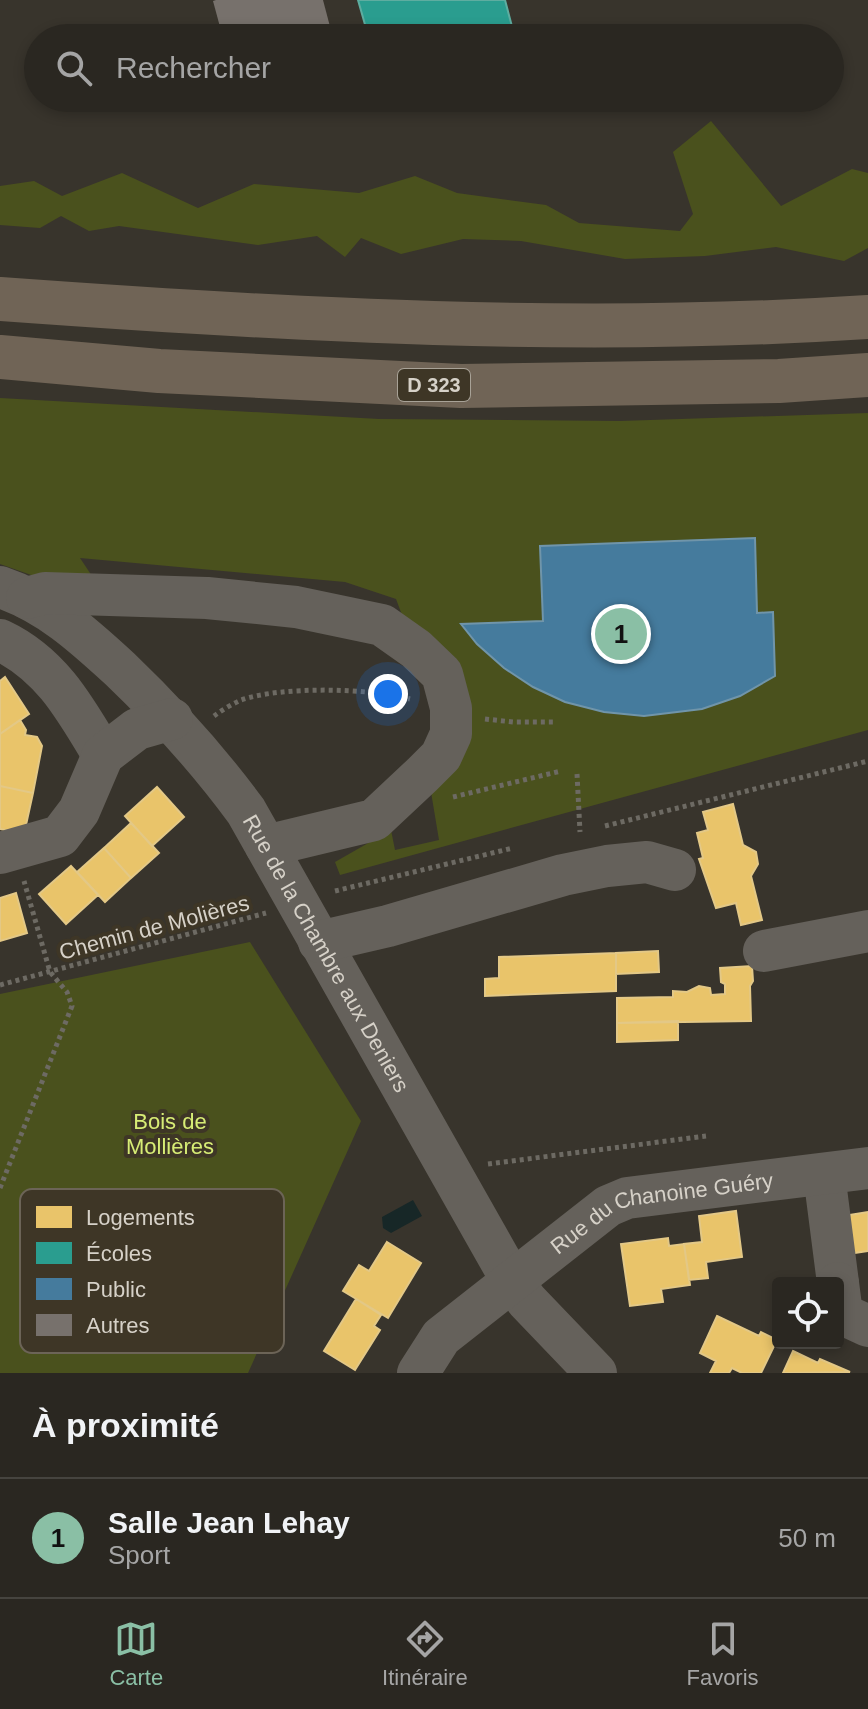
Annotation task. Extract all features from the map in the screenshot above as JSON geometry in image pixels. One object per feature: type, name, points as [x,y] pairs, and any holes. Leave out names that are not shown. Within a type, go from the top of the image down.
[{"type":"highway","points":[[0,299],[250,317],[472,323],[676,323],[868,317]]},
{"type":"highway","name":"D 323","points":[[0,357],[159,371],[461,386],[779,381],[868,375]]},
{"type":"street","points":[[13,592],[207,598],[296,607],[382,625],[416,649],[442,674],[451,708],[451,734],[441,756],[374,820],[266,846]]},
{"type":"street","name":"Rue de la Chambre aux Deniers","points":[[13,592],[72,625],[188,722],[222,779],[246,811],[512,1281],[527,1301],[596,1373]]},
{"type":"street","points":[[0,640],[21,650],[45,669],[67,696],[103,755]]},
{"type":"street","points":[[7,851],[60,836],[79,811],[103,755],[137,729],[188,722]]},
{"type":"street","points":[[319,942],[388,926],[563,875],[607,866],[647,862],[675,870]]},
{"type":"street","points":[[764,951],[868,931]]},
{"type":"street","name":"Rue du Chanoine Guéry","points":[[418,1373],[441,1337],[608,1206],[627,1198],[868,1168]]},
{"type":"street","points":[[824,1174],[837,1277]]},
{"type":"street","points":[[844,1315],[868,1326]]},
{"type":"path","points":[[188,722],[240,701],[277,694],[333,691],[386,692],[484,719],[556,722]]},
{"type":"path","points":[[411,785],[431,802],[561,771]]},
{"type":"path","points":[[577,774],[580,832]]},
{"type":"path","points":[[7,851],[50,972]]},
{"type":"path","name":"Chemin de Molières","points":[[0,985],[267,913]]},
{"type":"path","name":"Chemin de Molières","points":[[0,1188],[72,1006],[67,992],[50,972]]},
{"type":"path","points":[[483,1165],[706,1136]]},
{"type":"green space","points":[[711,121],[781,206],[852,169],[868,173],[868,248],[844,261],[776,247],[705,256],[625,259],[521,241],[463,239],[401,254],[361,238],[345,257],[317,236],[258,245],[119,226],[89,231],[61,216],[40,228],[0,225],[0,186],[34,181],[62,196],[122,173],[198,208],[254,184],[359,193],[415,176],[457,193],[546,205],[579,223],[680,231],[693,214],[673,152]]},
{"type":"green space","points":[[0,398],[379,419],[620,421],[868,413],[868,730],[340,875],[335,862],[391,830],[395,850],[439,840],[430,786],[457,761],[396,599],[345,582],[80,558],[96,582],[34,576],[0,564]]},
{"type":"green space","name":"Bois de Mollières","points":[[250,942],[361,1121],[284,1293],[284,1189],[20,1189],[20,1353],[257,1353],[248,1373],[0,1373],[0,994]]},
{"type":"shaded area","points":[[413,1200],[422,1216],[391,1233],[383,1228],[382,1217]]},
{"type":"building: Logements","points":[[5,677],[29,714],[0,734],[0,681]]},
{"type":"building: Logements","points":[[20,720],[26,730],[25,735],[37,737],[42,746],[33,793],[0,786],[0,734]]},
{"type":"building: Logements","points":[[0,786],[33,793],[24,834],[0,829]]},
{"type":"building: Logements","points":[[157,787],[184,817],[152,846],[125,816]]},
{"type":"building: Logements","points":[[733,804],[743,845],[756,852],[758,864],[751,876],[762,920],[741,925],[736,903],[716,908],[699,859],[703,858],[697,833],[708,830],[703,812]]},
{"type":"building: Logements","points":[[131,823],[159,853],[131,878],[104,848]]},
{"type":"building: Logements","points":[[104,848],[131,878],[105,902],[77,872]]},
{"type":"building: Logements","points":[[71,866],[98,895],[66,924],[39,894]]},
{"type":"building: Logements","points":[[16,893],[27,933],[0,941],[0,898]]},
{"type":"building: Logements","points":[[658,951],[659,972],[616,974],[616,953]]},
{"type":"building: Logements","points":[[616,953],[616,991],[485,996],[485,979],[499,978],[499,957]]},
{"type":"building: Logements","points":[[752,966],[751,1021],[617,1023],[617,998],[673,997],[673,991],[687,992],[699,986],[710,988],[711,995],[725,994],[720,968]]},
{"type":"building: Logements","points":[[678,1021],[678,1040],[617,1042],[617,1023]]},
{"type":"building: Logements","points":[[736,1211],[742,1257],[706,1262],[708,1278],[689,1280],[684,1244],[702,1242],[699,1216]]},
{"type":"building: Logements","points":[[868,1212],[868,1251],[854,1253],[849,1215]]},
{"type":"building: Logements","points":[[668,1238],[669,1246],[684,1244],[690,1285],[661,1289],[663,1302],[630,1306],[621,1244]]},
{"type":"building: Logements","points":[[387,1242],[421,1263],[388,1318],[343,1291],[359,1265],[369,1271]]},
{"type":"building: Logements","points":[[356,1299],[381,1315],[374,1326],[380,1330],[355,1370],[324,1351]]},
{"type":"building: Logements","points":[[717,1316],[759,1336],[761,1332],[772,1338],[773,1349],[761,1373],[742,1373],[732,1368],[729,1373],[710,1373],[716,1361],[700,1353]]},
{"type":"building: Logements","points":[[793,1351],[818,1363],[820,1359],[850,1372],[783,1373]]},
{"type":"building: Écoles","points":[[358,0],[505,0],[511,24],[365,24]]},
{"type":"building: Public","points":[[755,538],[757,613],[773,612],[775,676],[740,696],[702,709],[644,716],[604,712],[565,702],[533,687],[504,668],[477,644],[461,624],[543,621],[540,546]]},
{"type":"building: Autres","points":[[323,0],[329,24],[219,24],[213,1]]},
{"type":"place","name":"Salle Jean Lehay","points":[[621,634]]}]
